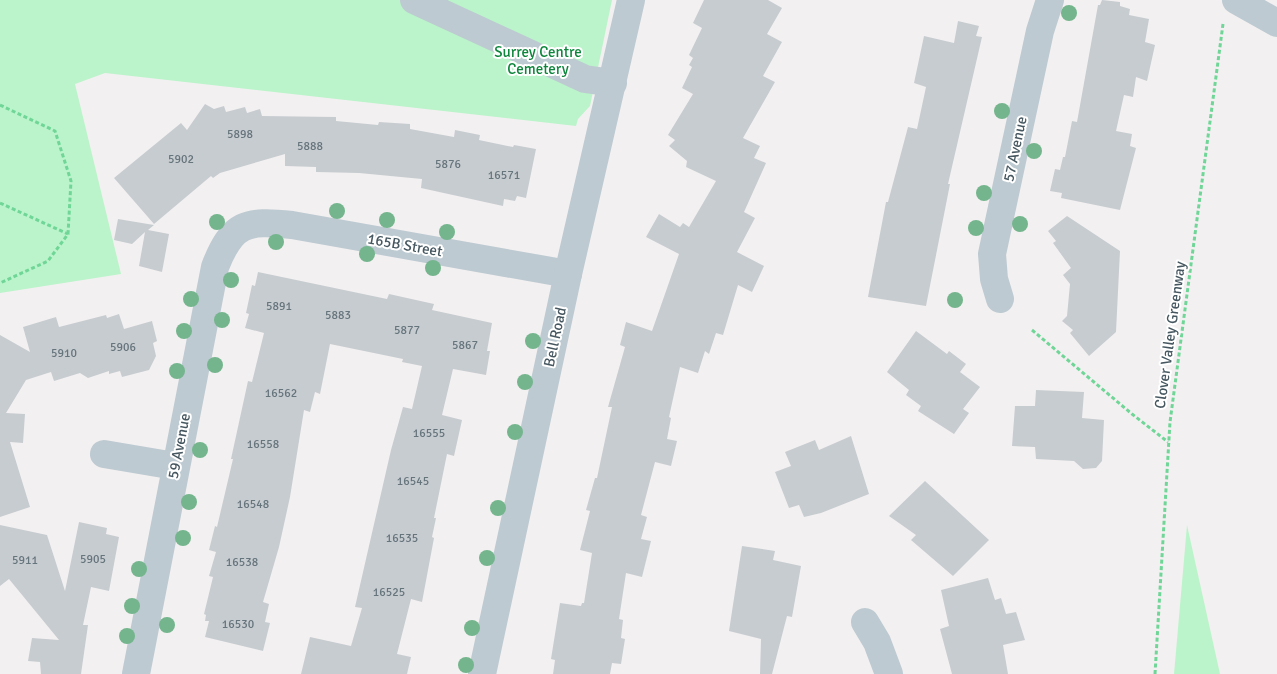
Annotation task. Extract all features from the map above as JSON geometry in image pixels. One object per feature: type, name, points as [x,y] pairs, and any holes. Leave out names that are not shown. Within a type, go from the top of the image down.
[{"type":"street","points":[[414,0],[585,79],[613,83]]},
{"type":"street","name":"Bell Road","points":[[482,674],[568,274],[631,0]]},
{"type":"street","name":"57 Avenue","points":[[1000,300],[994,279],[992,254],[1040,31],[1050,0]]},
{"type":"street","points":[[1230,9],[1277,23]]},
{"type":"street","name":"165B Street","points":[[242,227],[268,222],[292,225],[568,274]]},
{"type":"street","name":"59 Avenue","points":[[136,674],[174,466],[215,267],[224,243],[242,227]]},
{"type":"street","points":[[104,454],[174,466]]},
{"type":"street","points":[[865,622],[877,642],[889,674]]},
{"type":"path","name":"Clover Valley Greenway","points":[[1155,674],[1169,442],[1230,9]]},
{"type":"path","points":[[0,105],[55,131],[71,181],[68,234],[48,261],[0,283]]},
{"type":"path","points":[[0,203],[68,234]]},
{"type":"path","points":[[1032,330],[1132,414],[1169,442]]},
{"type":"green space","name":"Surrey Centre Cemetery","points":[[0,0],[612,0],[590,106],[578,119],[576,126],[105,73],[75,84],[121,274],[0,293]]},
{"type":"green space","points":[[1187,525],[1220,674],[1174,674]]},
{"type":"building","points":[[704,0],[768,0],[782,8],[767,34],[782,42],[763,76],[775,82],[743,138],[760,146],[754,158],[766,163],[744,212],[755,218],[737,252],[764,266],[752,292],[738,285],[723,335],[716,333],[709,354],[705,351],[698,373],[680,367],[669,417],[671,418],[667,439],[677,441],[671,466],[655,462],[641,515],[647,517],[641,539],[651,541],[642,577],[626,573],[619,619],[623,620],[621,638],[625,639],[621,664],[612,663],[610,674],[553,674],[555,660],[551,659],[560,603],[581,606],[584,603],[592,553],[580,550],[590,511],[586,510],[595,478],[597,478],[612,407],[608,407],[625,347],[620,345],[626,322],[652,331],[679,254],[646,237],[659,214],[680,227],[683,223],[689,227],[716,181],[686,167],[687,161],[669,146],[675,140],[668,135],[693,94],[682,88],[692,67],[689,65],[693,58],[689,55],[702,28],[693,23]]},
{"type":"building","points":[[1102,0],[1120,2],[1120,6],[1130,9],[1129,15],[1149,19],[1145,42],[1155,45],[1147,81],[1136,77],[1133,97],[1124,95],[1116,131],[1132,134],[1130,146],[1136,148],[1120,210],[1061,198],[1062,193],[1050,191],[1055,169],[1060,170],[1063,157],[1065,157],[1072,121],[1077,122],[1098,5],[1100,5]]},
{"type":"building","points":[[958,21],[979,26],[976,36],[982,37],[948,184],[950,184],[926,306],[868,297],[886,202],[888,202],[908,127],[917,129],[926,87],[914,83],[924,36],[954,43]]},
{"type":"building","points":[[205,104],[214,109],[224,106],[226,112],[245,107],[247,113],[260,109],[262,116],[336,117],[336,121],[378,125],[379,122],[410,124],[410,129],[454,137],[455,130],[480,135],[479,140],[513,147],[514,145],[536,149],[526,198],[517,196],[515,201],[504,199],[503,206],[421,188],[422,179],[359,173],[316,172],[316,167],[285,166],[285,154],[220,173],[213,178],[211,176],[154,224],[114,178],[181,123],[187,130]]},
{"type":"building","points":[[1067,216],[1120,251],[1116,332],[1089,356],[1070,333],[1073,330],[1062,321],[1067,316],[1070,284],[1063,275],[1071,268],[1053,243],[1056,241],[1048,231]]},
{"type":"building","points":[[118,219],[154,225],[148,230],[169,234],[162,272],[139,266],[145,232],[132,244],[114,240]]},
{"type":"building","points":[[258,272],[387,299],[389,294],[434,304],[432,310],[492,323],[487,351],[490,351],[486,375],[453,369],[442,415],[462,420],[454,456],[447,454],[434,518],[436,518],[432,537],[434,538],[422,602],[411,599],[397,654],[411,657],[407,674],[301,674],[310,637],[351,646],[362,608],[355,607],[391,450],[403,407],[412,409],[422,366],[402,362],[403,359],[330,344],[320,394],[315,392],[310,412],[304,410],[290,497],[279,547],[263,602],[269,604],[265,622],[270,623],[263,651],[205,637],[209,621],[205,621],[206,615],[204,614],[213,577],[209,576],[216,552],[209,550],[215,526],[217,527],[233,459],[231,459],[248,381],[252,382],[264,333],[245,328],[249,314],[246,313],[252,285],[255,286]]},
{"type":"building","points":[[119,314],[124,329],[152,321],[157,341],[153,343],[156,356],[149,370],[122,377],[120,371],[109,374],[109,371],[88,378],[80,373],[54,381],[51,372],[26,380],[6,413],[25,414],[23,443],[10,442],[30,507],[0,517],[0,335],[30,352],[23,327],[56,317],[59,327],[106,315],[107,318]]},
{"type":"building","points":[[916,331],[947,354],[949,351],[966,364],[960,372],[980,387],[963,409],[969,413],[954,434],[918,411],[921,406],[906,395],[909,390],[887,372]]},
{"type":"building","points":[[1036,390],[1084,392],[1082,418],[1104,420],[1102,461],[1096,468],[1083,469],[1074,461],[1036,459],[1035,447],[1012,446],[1015,406],[1035,406]]},
{"type":"building","points":[[851,436],[869,494],[821,513],[804,517],[799,505],[789,508],[775,472],[791,466],[785,452],[815,440],[819,450]]},
{"type":"building","points":[[925,481],[989,540],[953,576],[911,540],[916,535],[889,516]]},
{"type":"building","points":[[79,522],[107,528],[106,534],[119,537],[109,591],[91,587],[83,625],[88,625],[81,674],[41,674],[40,662],[28,661],[32,638],[59,640],[9,579],[0,586],[0,525],[47,535],[65,591]]},
{"type":"building","points":[[742,546],[775,551],[773,560],[801,566],[792,617],[787,616],[772,674],[760,674],[761,639],[729,631]]},
{"type":"building","points":[[988,578],[995,600],[1001,598],[1006,614],[1016,612],[1025,640],[1003,645],[1008,674],[952,674],[940,629],[949,626],[941,590]]}]
